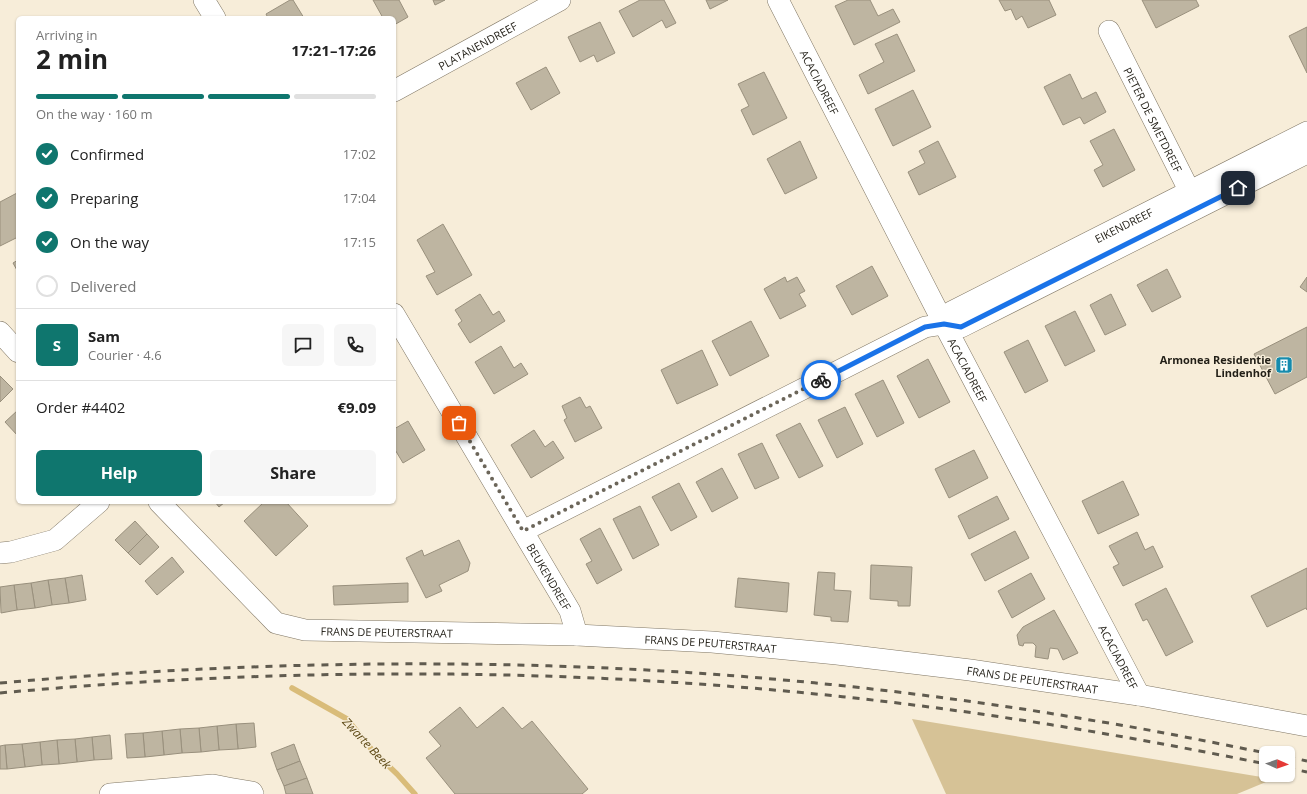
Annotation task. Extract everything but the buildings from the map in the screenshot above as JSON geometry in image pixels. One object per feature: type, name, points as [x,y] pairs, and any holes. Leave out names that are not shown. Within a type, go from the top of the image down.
[{"type":"street","points":[[204,0],[215,16]]},
{"type":"street","name":"PLATANENDREEF","points":[[396,90],[560,0]]},
{"type":"street","name":"ACACIADREEF","points":[[778,0],[944,324],[1139,695]]},
{"type":"street","name":"PIETER DE SMETDREEF","points":[[1109,31],[1194,200]]},
{"type":"street","name":"EIKENDREEF","points":[[1194,200],[1307,132]]},
{"type":"street","name":"EIKENDREEF","points":[[944,324],[951,312],[1194,200],[1307,153]]},
{"type":"street","name":"BEUKENDREEF","points":[[396,317],[570,611],[577,635]]},
{"type":"street","points":[[523,531],[925,327],[944,324]]},
{"type":"street","points":[[0,332],[16,350]]},
{"type":"street","points":[[0,553],[11,552],[55,540],[97,504]]},
{"type":"street","name":"FRANS DE PEUTERSTRAAT","points":[[162,504],[276,623],[305,630],[577,635],[712,642],[845,655],[970,670],[1139,695],[1307,726]]},
{"type":"street","points":[[110,794],[213,785],[229,791],[252,792],[253,794]]},
{"type":"shaded area","points":[[912,719],[1259,777],[1259,782],[1266,782],[1237,794],[946,794]]},
{"type":"waterway","name":"Zwarte Beek","points":[[292,688],[347,719],[372,750],[415,794]]},
{"type":"railway","points":[[0,683],[113,674],[227,668],[340,665],[454,664],[567,666],[680,672],[793,681],[978,702],[1139,728],[1259,752]]},
{"type":"railway","points":[[0,693],[113,684],[340,674],[453,674],[567,677],[680,683],[793,692],[906,704],[997,716],[1259,763]]},
{"type":"railway","points":[[1295,758],[1307,761]]},
{"type":"railway","points":[[1295,769],[1307,772]]},
{"type":"way so far","points":[[459,423],[523,531],[821,380]]},
{"type":"place","name":"Armonea Residentie Lindenhof","points":[[1284,365]]},
{"type":"route","points":[[821,380],[925,327],[944,324],[961,327],[1238,188]]}]
